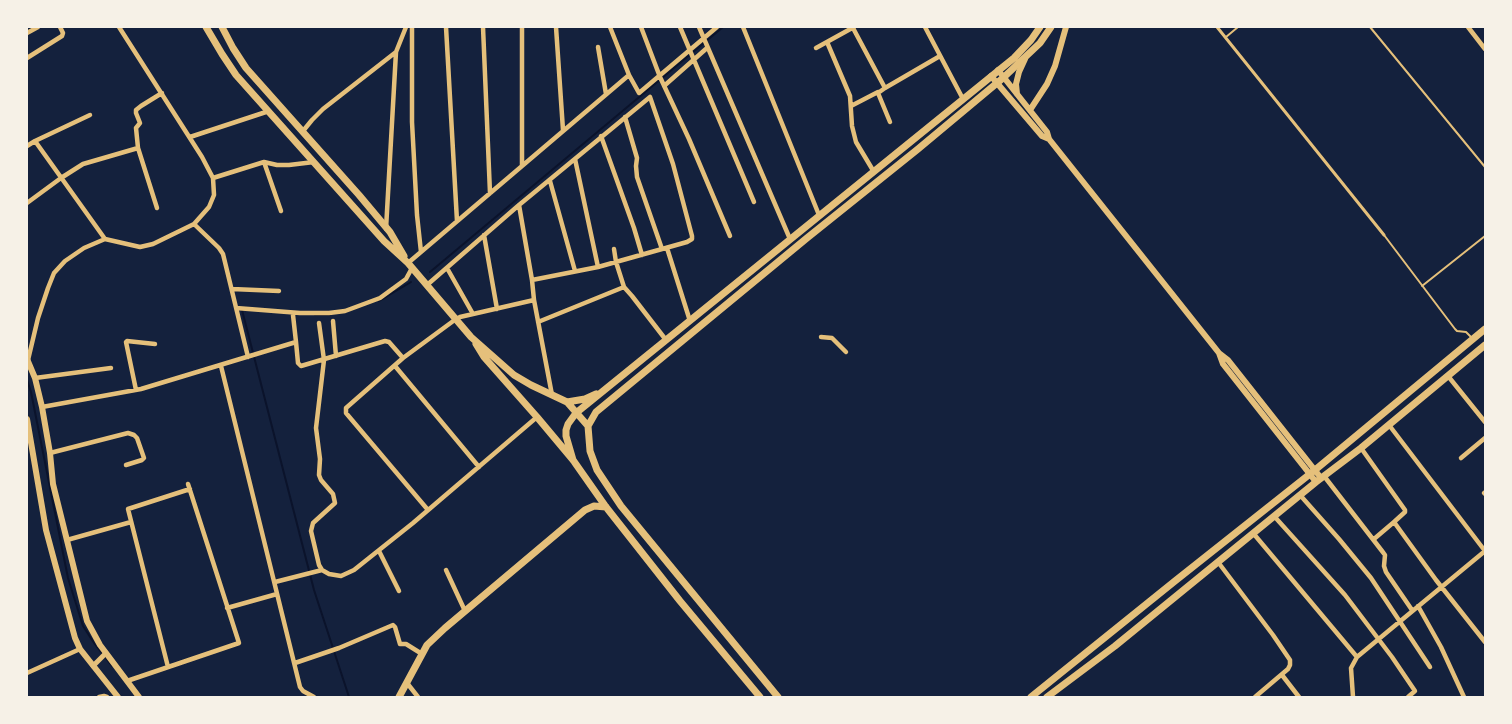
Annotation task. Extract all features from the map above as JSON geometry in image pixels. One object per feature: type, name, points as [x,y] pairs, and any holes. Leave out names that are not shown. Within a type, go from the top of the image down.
[{"type":"main road","points":[[206,27],[236,75],[384,241],[410,265],[456,319],[484,357],[573,460],[606,507],[680,601],[760,697]]},
{"type":"main road","points":[[222,27],[246,68],[386,228],[410,265]]},
{"type":"main road","points":[[573,460],[566,430],[576,413],[1014,58],[1040,27]]},
{"type":"main road","points":[[778,697],[621,506],[597,470],[590,451],[588,426],[596,411],[1003,78],[1025,58],[1051,27]]},
{"type":"main road","points":[[1030,110],[1047,84],[1066,27]]},
{"type":"main road","points":[[1017,94],[1018,72],[1025,58]]},
{"type":"main road","points":[[998,70],[1047,132],[1049,139],[1219,353],[1223,364],[1320,478]]},
{"type":"main road","points":[[991,76],[1042,136],[1049,139]]},
{"type":"main road","points":[[840,200],[846,207]]},
{"type":"main road","points":[[1031,697],[1313,472],[1485,329]]},
{"type":"main road","points":[[471,337],[514,375],[567,402],[588,426]]},
{"type":"main road","points":[[1047,697],[1115,646],[1483,347]]},
{"type":"main road","points":[[28,359],[42,407],[53,484],[87,621],[105,654],[139,697]]},
{"type":"main road","points":[[1418,385],[1425,395]]},
{"type":"main road","points":[[567,402],[602,393]]},
{"type":"main road","points":[[27,419],[46,530],[75,638],[80,649],[118,697]]},
{"type":"main road","points":[[399,697],[428,645],[465,611],[585,510],[594,506],[606,507]]},
{"type":"main road","points":[[1189,570],[1196,579]]},
{"type":"main road","points":[[1107,636],[1115,646]]},
{"type":"street","points":[[27,33],[38,27]]},
{"type":"street","points":[[27,58],[62,36],[60,27]]},
{"type":"street","points":[[28,359],[48,288],[54,273],[65,261],[84,248],[105,239],[133,246],[146,247],[153,244],[194,224],[209,207],[214,195],[213,178],[190,137],[119,27]]},
{"type":"street","points":[[386,228],[396,52],[406,28],[420,27]]},
{"type":"street","points":[[446,27],[457,221]]},
{"type":"street","points":[[483,27],[490,193]]},
{"type":"street","points":[[556,27],[563,130]]},
{"type":"street","points":[[532,280],[598,267],[692,239],[673,164],[654,108],[639,94],[610,27]]},
{"type":"street","points":[[641,27],[659,76],[689,139],[730,236]]},
{"type":"street","points":[[680,27],[754,202]]},
{"type":"street","points":[[699,27],[790,239]]},
{"type":"street","points":[[639,94],[717,27]]},
{"type":"street","points":[[744,27],[819,215]]},
{"type":"street","points":[[816,48],[853,27],[885,88]]},
{"type":"street","points":[[925,27],[963,99]]},
{"type":"street","points":[[1217,27],[1384,235]]},
{"type":"street","points":[[1468,27],[1485,49]]},
{"type":"street","points":[[412,28],[412,139],[421,252]]},
{"type":"street","points":[[522,28],[522,165]]},
{"type":"street","points":[[827,42],[849,91],[856,142],[874,172]]},
{"type":"street","points":[[598,47],[606,94]]},
{"type":"street","points":[[663,85],[707,48]]},
{"type":"street","points":[[297,143],[312,120],[323,109],[396,52]]},
{"type":"street","points":[[851,106],[940,56]]},
{"type":"street","points":[[236,308],[329,313],[345,311],[380,298],[406,279],[410,265],[421,252],[629,75]]},
{"type":"street","points":[[878,92],[890,122]]},
{"type":"street","points":[[158,208],[138,148],[136,128],[140,123],[136,110],[162,93]]},
{"type":"street","points":[[427,285],[646,99]]},
{"type":"street","points":[[190,137],[268,111]]},
{"type":"street","points":[[27,146],[90,115]]},
{"type":"street","points":[[625,117],[637,158],[638,177],[690,321]]},
{"type":"street","points":[[601,136],[642,255]]},
{"type":"street","points":[[35,141],[105,239]]},
{"type":"street","points":[[27,203],[83,164],[138,148]]},
{"type":"street","points":[[575,159],[598,267]]},
{"type":"street","points":[[213,178],[264,162],[277,165],[314,162]]},
{"type":"street","points":[[264,162],[281,211]]},
{"type":"street","points":[[550,181],[575,271]]},
{"type":"street","points":[[519,205],[552,395]]},
{"type":"street","points":[[194,224],[220,250],[225,259],[249,356]]},
{"type":"street","points":[[484,235],[497,309]]},
{"type":"street","points":[[614,249],[624,287],[666,340]]},
{"type":"street","points":[[447,268],[473,314]]},
{"type":"street","points":[[538,322],[624,287]]},
{"type":"street","points":[[232,289],[279,291]]},
{"type":"street","points":[[428,510],[346,413],[347,406],[404,358],[456,319],[534,300]]},
{"type":"street","points":[[293,315],[300,365],[385,341],[389,342],[404,358]]},
{"type":"street","points":[[333,321],[336,356]]},
{"type":"street","points":[[319,323],[324,360],[316,428],[320,459],[319,475],[333,494],[335,502],[313,523],[310,531],[322,570],[329,574],[341,576],[354,570],[537,417]]},
{"type":"street","points":[[821,337],[832,338],[846,352]]},
{"type":"street","points":[[136,390],[126,342],[155,344]]},
{"type":"street","points":[[42,407],[136,390],[296,342]]},
{"type":"street","points":[[1483,347],[1485,356]]},
{"type":"street","points":[[220,366],[301,689],[314,697]]},
{"type":"street","points":[[395,366],[479,467]]},
{"type":"street","points":[[35,378],[111,368]]},
{"type":"street","points":[[1448,376],[1485,422]]},
{"type":"street","points":[[1353,697],[1351,668],[1357,657],[1485,551],[1389,425]]},
{"type":"street","points":[[50,453],[128,432],[137,438],[144,458],[126,465]]},
{"type":"street","points":[[1461,458],[1485,438]]},
{"type":"street","points":[[1361,448],[1405,512],[1374,539]]},
{"type":"street","points":[[1320,478],[1374,539],[1385,555],[1387,575],[1412,610]]},
{"type":"street","points":[[127,681],[168,668],[238,643],[239,641],[189,486],[128,509],[168,668]]},
{"type":"street","points":[[1300,495],[1371,578],[1430,667]]},
{"type":"street","points":[[1274,516],[1345,595],[1379,639],[1415,690],[1408,697]]},
{"type":"street","points":[[67,540],[131,522]]},
{"type":"street","points":[[1394,522],[1485,642]]},
{"type":"street","points":[[1253,533],[1357,657]]},
{"type":"street","points":[[379,551],[399,591]]},
{"type":"street","points":[[1218,562],[1290,660],[1290,666],[1282,675],[1255,697]]},
{"type":"street","points":[[274,582],[322,570]]},
{"type":"street","points":[[446,570],[465,611]]},
{"type":"street","points":[[227,608],[277,594]]},
{"type":"street","points":[[1418,606],[1464,697]]},
{"type":"street","points":[[295,663],[393,626],[400,644],[406,644],[422,654]]},
{"type":"street","points":[[27,673],[80,649]]},
{"type":"street","points":[[93,665],[105,654]]},
{"type":"street","points":[[1282,675],[1299,697]]},
{"type":"street","points":[[407,683],[418,697]]},
{"type":"street","points":[[99,697],[107,697]]},
{"type":"lane","points":[[1226,38],[1238,27]]},
{"type":"lane","points":[[1370,27],[1485,167]]},
{"type":"lane","points":[[1384,235],[1457,331],[1466,332],[1473,339]]},
{"type":"lane","points":[[1422,286],[1485,236]]},
{"type":"waterway","points":[[430,272],[723,27]]},
{"type":"waterway","points":[[379,301],[411,282]]},
{"type":"waterway","points":[[242,310],[314,590],[349,697]]},
{"type":"waterway","points":[[315,315],[330,315]]},
{"type":"waterway","points":[[27,380],[68,578],[83,626],[112,666]]}]
